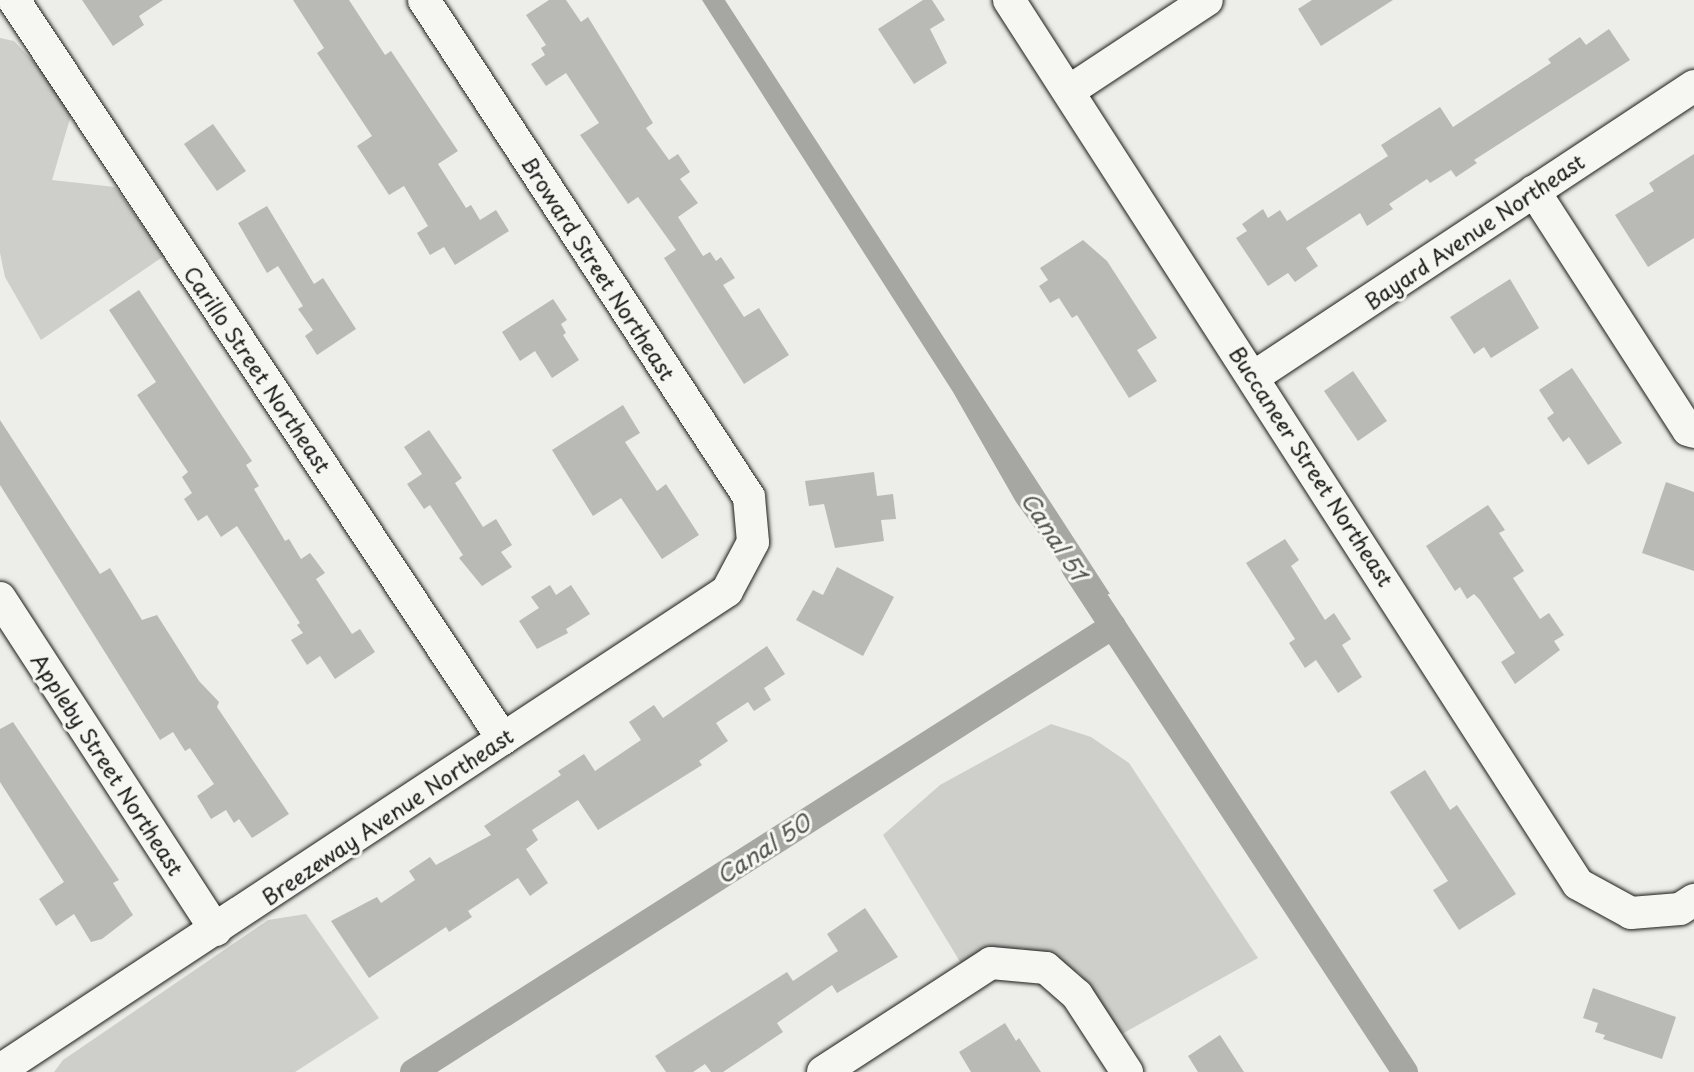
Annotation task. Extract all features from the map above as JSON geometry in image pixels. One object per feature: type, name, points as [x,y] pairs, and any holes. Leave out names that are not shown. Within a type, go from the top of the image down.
[{"type":"street","name":"Carillo Street Northeast","points":[[14,0],[503,738]]},
{"type":"street","name":"Broward Street Northeast","points":[[424,0],[749,497],[753,542]]},
{"type":"street","name":"Buccaneer Street Northeast","points":[[1009,0],[1255,376],[1578,884],[1631,914],[1681,909],[1694,900]]},
{"type":"street","points":[[1069,91],[1206,0]]},
{"type":"street","name":"Bayard Avenue Northeast","points":[[1255,376],[1694,86]]},
{"type":"street","points":[[1534,191],[1688,430],[1694,432]]},
{"type":"street","name":"Breezeway Avenue Northeast","points":[[0,1070],[727,591],[753,542]]},
{"type":"street","name":"Appleby Street Northeast","points":[[0,598],[216,930]]},
{"type":"street","points":[[823,1072],[991,962],[1046,968],[1077,995],[1127,1072]]},
{"type":"shaded area","points":[[0,38],[14,41],[74,105],[52,180],[115,187],[164,256],[41,340],[5,277],[0,253]]},
{"type":"shaded area","points":[[1051,724],[1091,737],[1129,763],[1258,958],[1122,1034],[1079,973],[1022,948],[962,965],[883,835],[940,785]]},
{"type":"shaded area","points":[[306,914],[379,1018],[295,1072],[54,1072],[63,1060],[268,920]]},
{"type":"water","points":[[702,0],[725,0],[1110,594],[1085,597],[1016,502],[953,392]]},
{"type":"building","points":[[82,0],[163,0],[139,16],[144,25],[113,46]]},
{"type":"building","points":[[293,0],[349,0],[385,55],[391,51],[458,151],[438,164],[466,208],[471,205],[480,220],[496,210],[509,231],[455,265],[444,247],[430,255],[417,233],[428,226],[404,186],[389,195],[357,146],[372,136],[317,53],[324,48]]},
{"type":"building","points":[[549,0],[566,0],[581,22],[588,17],[653,123],[646,128],[669,160],[678,154],[690,172],[680,179],[698,203],[678,217],[703,256],[710,252],[716,261],[721,257],[735,278],[723,285],[744,317],[759,308],[789,355],[744,384],[664,258],[676,250],[638,197],[628,204],[580,135],[599,123],[566,73],[546,86],[531,64],[545,55],[541,48],[546,45],[526,15]]},
{"type":"building","points":[[923,0],[932,0],[945,20],[930,29],[947,63],[914,84],[878,29]]},
{"type":"building","points":[[1312,0],[1393,0],[1321,46],[1298,9]]},
{"type":"building","points":[[1609,29],[1630,60],[1474,160],[1477,163],[1456,177],[1451,170],[1430,183],[1427,179],[1389,204],[1393,209],[1367,226],[1360,213],[1306,248],[1318,266],[1295,282],[1288,273],[1268,286],[1236,238],[1247,231],[1242,224],[1263,209],[1268,218],[1280,210],[1287,221],[1388,156],[1381,145],[1440,107],[1453,127],[1551,63],[1548,59],[1580,37],[1586,45]]},
{"type":"building","points":[[213,124],[246,171],[217,191],[184,144]]},
{"type":"building","points":[[1694,154],[1694,238],[1648,267],[1615,215],[1654,191],[1649,183]]},
{"type":"building","points":[[267,206],[314,284],[323,278],[356,329],[317,355],[305,336],[313,330],[298,309],[303,306],[278,266],[267,273],[238,223]]},
{"type":"building","points":[[1083,240],[1107,261],[1157,338],[1137,350],[1157,381],[1129,398],[1077,315],[1072,318],[1059,298],[1050,303],[1039,286],[1048,280],[1040,268]]},
{"type":"building","points":[[1510,279],[1539,328],[1491,358],[1484,347],[1474,354],[1450,317]]},
{"type":"building","points":[[139,290],[252,461],[246,465],[259,486],[254,489],[285,541],[289,539],[301,559],[310,553],[325,573],[316,579],[352,634],[360,629],[375,652],[335,679],[320,656],[307,665],[291,640],[303,633],[297,625],[300,623],[237,526],[221,537],[207,515],[198,521],[184,499],[192,493],[182,477],[188,472],[137,395],[156,382],[109,310]]},
{"type":"building","points":[[553,299],[567,320],[561,324],[566,333],[563,335],[579,360],[552,378],[535,351],[520,361],[502,332]]},
{"type":"building","points":[[1572,368],[1622,443],[1588,465],[1569,437],[1563,442],[1547,418],[1554,413],[1539,390]]},
{"type":"building","points":[[1353,371],[1387,421],[1358,441],[1324,391]]},
{"type":"building","points":[[623,405],[640,433],[625,442],[657,491],[666,484],[699,535],[662,559],[621,498],[593,516],[552,450]]},
{"type":"building","points":[[0,420],[100,574],[110,568],[142,620],[157,615],[199,681],[219,702],[217,707],[289,814],[252,838],[239,819],[234,823],[226,810],[211,819],[197,796],[214,784],[190,748],[185,751],[173,732],[160,740],[0,485]]},
{"type":"building","points":[[429,430],[462,478],[455,483],[483,527],[496,519],[512,545],[501,552],[512,567],[482,586],[459,558],[463,555],[430,505],[424,509],[407,484],[422,474],[404,447]]},
{"type":"building","points":[[874,472],[877,496],[893,494],[896,519],[881,520],[884,541],[835,548],[824,504],[809,506],[805,481]]},
{"type":"building","points":[[1666,482],[1694,492],[1694,571],[1642,553]]},
{"type":"building","points":[[1488,505],[1505,530],[1499,533],[1524,571],[1513,578],[1540,619],[1549,613],[1564,635],[1554,641],[1560,650],[1515,684],[1501,662],[1515,653],[1480,600],[1474,594],[1467,599],[1460,587],[1455,591],[1426,546]]},
{"type":"building","points":[[1285,539],[1299,560],[1291,566],[1325,620],[1334,613],[1351,639],[1342,645],[1362,677],[1338,693],[1316,660],[1305,668],[1289,643],[1295,639],[1246,563]]},
{"type":"building","points":[[837,567],[894,597],[863,656],[796,620],[813,590],[823,595]]},
{"type":"building","points":[[550,585],[556,595],[571,585],[590,614],[566,629],[568,633],[537,649],[519,621],[539,608],[531,597]]},
{"type":"building","points":[[767,646],[785,674],[764,688],[771,700],[754,711],[748,702],[716,723],[728,741],[699,761],[702,765],[598,830],[578,800],[532,830],[538,840],[526,849],[548,883],[530,896],[518,878],[468,911],[472,917],[449,932],[446,927],[369,978],[331,921],[377,897],[381,903],[415,880],[409,871],[430,857],[436,865],[491,835],[484,826],[561,775],[558,771],[584,754],[595,771],[641,740],[629,722],[654,705],[663,718]]},
{"type":"building","points":[[13,722],[119,880],[113,883],[133,915],[102,939],[91,942],[74,914],[56,926],[39,899],[64,882],[0,782],[0,729]]},
{"type":"building","points":[[1425,770],[1450,810],[1457,805],[1516,894],[1459,930],[1433,890],[1448,881],[1390,792]]},
{"type":"building","points":[[865,908],[898,957],[837,993],[832,985],[777,1023],[783,1032],[723,1072],[711,1072],[705,1064],[693,1072],[666,1072],[655,1056],[787,972],[793,981],[838,951],[827,934]]},
{"type":"building","points":[[1593,988],[1676,1017],[1662,1059],[1603,1039],[1605,1035],[1595,1032],[1598,1023],[1583,1018]]},
{"type":"building","points":[[1005,1023],[1016,1041],[1019,1038],[1041,1072],[971,1072],[959,1052]]},
{"type":"building","points":[[1220,1035],[1244,1072],[1198,1072],[1188,1056]]},
{"type":"waterway","name":"Canal 51","points":[[1074,567],[1405,1072]]},
{"type":"waterway","name":"Canal 50","points":[[413,1072],[1113,626]]}]
